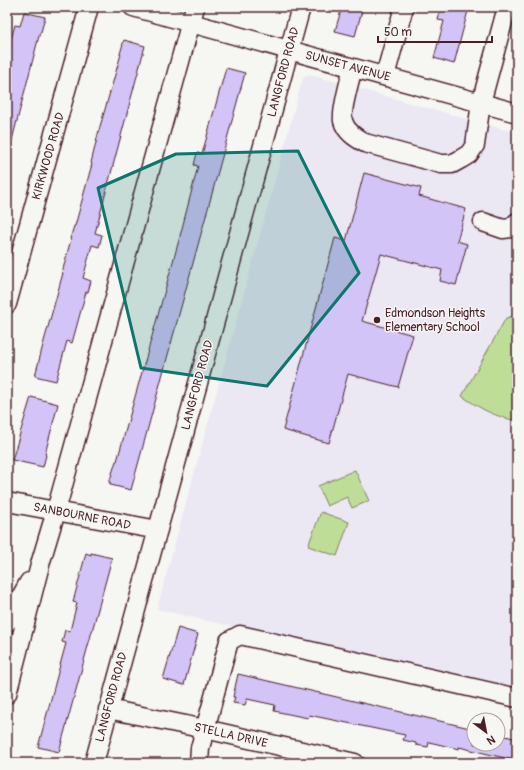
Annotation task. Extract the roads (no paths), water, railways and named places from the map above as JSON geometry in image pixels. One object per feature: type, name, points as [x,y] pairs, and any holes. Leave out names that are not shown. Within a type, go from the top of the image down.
[{"type":"street","name":"KIRKWOOD ROAD","points":[[7,304],[89,7]]},
{"type":"street","name":"SUNSET AVENUE","points":[[133,7],[193,15],[289,50],[517,113]]},
{"type":"street","name":"LANGFORD ROAD","points":[[94,763],[301,7]]},
{"type":"street","points":[[385,76],[404,7]]},
{"type":"street","points":[[353,68],[343,120],[348,130],[355,137],[365,143],[418,158],[441,164],[452,164],[469,154],[475,145],[481,103],[507,7]]},
{"type":"street","points":[[7,694],[41,561],[193,15]]},
{"type":"street","points":[[483,222],[503,229],[511,228],[517,222]]},
{"type":"street","name":"SANBOURNE ROAD","points":[[7,502],[158,530]]},
{"type":"street","points":[[7,622],[41,561]]},
{"type":"street","points":[[199,763],[200,748],[229,641],[240,635],[517,698]]},
{"type":"street","name":"STELLA DRIVE","points":[[108,709],[205,729],[353,763]]},
{"type":"place","name":"Edmondson Heights Elementary School","points":[[377,320]]}]
